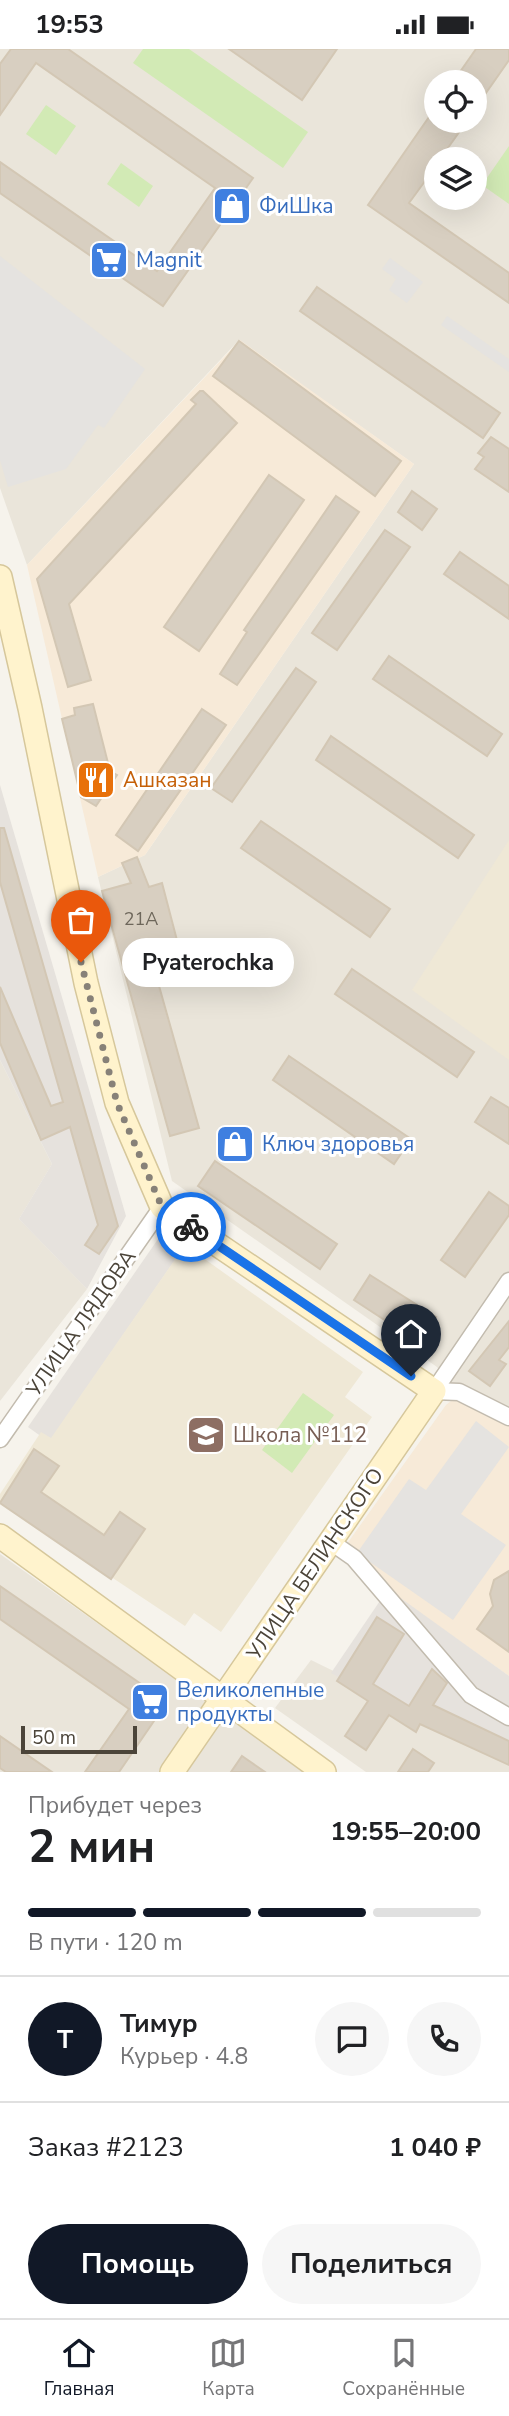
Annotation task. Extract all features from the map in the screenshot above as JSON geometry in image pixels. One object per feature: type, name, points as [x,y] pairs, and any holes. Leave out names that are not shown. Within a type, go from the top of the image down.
[{"type":"street","points":[[0,577],[30,708],[86,983],[117,1103],[162,1207],[434,1391],[459,1392],[509,1417]]},
{"type":"street","name":"УЛИЦА ЛЯДОВА","points":[[0,1439],[162,1207]]},
{"type":"street","name":"УЛИЦА БЕЛИНСКОГО","points":[[172,1772],[509,1281]]},
{"type":"street","points":[[0,1535],[222,1700],[324,1772]]},
{"type":"street","points":[[331,1542],[354,1559],[471,1695],[509,1717]]},
{"type":"shaded area","points":[[0,49],[509,49],[509,1426],[477,1403],[457,1396],[437,1367],[172,1181],[98,877],[145,855],[414,464],[239,340],[27,565],[0,488]]},
{"type":"shaded area","points":[[0,256],[145,369],[104,428],[98,425],[66,469],[8,487],[0,460]]},
{"type":"shaded area","points":[[390,258],[423,282],[407,303],[389,290],[396,279],[382,269]]},
{"type":"shaded area","points":[[447,316],[509,359],[509,372],[441,325]]},
{"type":"shaded area","points":[[240,340],[414,464],[145,855],[98,877],[27,565]]},
{"type":"shaded area","points":[[0,785],[126,1216],[87,1289],[19,1219],[52,1164],[0,1060]]},
{"type":"shaded area","points":[[509,840],[509,1060],[412,990]]},
{"type":"shaded area","points":[[0,1060],[52,1164],[19,1219],[87,1289],[0,1401]]},
{"type":"shaded area","points":[[165,1229],[186,1244],[49,1442],[28,1427]]},
{"type":"shaded area","name":"Школа №112","points":[[185,1245],[363,1372],[345,1397],[372,1417],[221,1632],[194,1613],[185,1626],[0,1503],[0,1494],[41,1432],[51,1438]]},
{"type":"shaded area","points":[[457,1396],[476,1403],[509,1426],[509,1676],[339,1555],[446,1405]]},
{"type":"shaded area","points":[[476,1421],[509,1447],[461,1514],[506,1545],[453,1620],[357,1553],[409,1479],[426,1490]]},
{"type":"shaded area","points":[[0,1554],[307,1772],[0,1772]]},
{"type":"shaded area","points":[[388,1589],[509,1676],[509,1757],[408,1715],[331,1673]]},
{"type":"shaded area","points":[[311,1660],[509,1757],[509,1772],[366,1772],[275,1708]]},
{"type":"green space","points":[[143,49],[189,49],[308,132],[283,168],[133,63]]},
{"type":"green space","points":[[46,105],[76,126],[56,155],[26,134]]},
{"type":"green space","points":[[509,146],[509,204],[487,189],[487,178]]},
{"type":"green space","points":[[121,163],[153,186],[139,207],[107,184]]},
{"type":"green space","points":[[303,1393],[334,1415],[292,1473],[262,1450]]},
{"type":"building","points":[[11,49],[68,49],[253,178],[163,306],[0,193],[0,162],[157,271],[215,188],[36,63],[0,115],[0,64]]},
{"type":"building","points":[[229,49],[337,49],[302,100]]},
{"type":"building","points":[[476,49],[509,49],[509,60],[487,91],[487,70],[461,70]]},
{"type":"building","points":[[424,124],[424,133],[458,133],[449,147],[424,147],[424,182],[409,203],[509,273],[509,303],[368,205]]},
{"type":"building","points":[[317,287],[500,413],[483,438],[300,311]]},
{"type":"building","points":[[239,341],[401,461],[375,496],[213,376]]},
{"type":"building","points":[[200,391],[237,423],[69,604],[91,680],[68,687],[37,579],[196,404],[191,400]]},
{"type":"building","points":[[491,437],[509,449],[509,492],[475,469],[484,457],[478,453]]},
{"type":"building","points":[[269,475],[304,500],[199,651],[164,627]]},
{"type":"building","points":[[412,491],[437,509],[422,530],[398,512]]},
{"type":"building","points":[[336,496],[359,512],[237,685],[220,674],[247,632],[244,630]]},
{"type":"building","points":[[385,530],[410,547],[337,650],[312,633]]},
{"type":"building","points":[[460,552],[509,586],[509,619],[444,574]]},
{"type":"building","points":[[389,656],[502,734],[487,756],[373,679]]},
{"type":"building","points":[[296,668],[316,682],[232,802],[211,788]]},
{"type":"building","points":[[93,704],[110,771],[117,775],[96,806],[81,797],[62,719],[75,715],[74,708]]},
{"type":"building","points":[[202,709],[226,725],[138,851],[116,835]]},
{"type":"building","points":[[331,736],[474,835],[458,858],[316,760]]},
{"type":"building","points":[[261,821],[390,909],[370,937],[241,848]]},
{"type":"building","points":[[0,828],[4,828],[118,1226],[99,1254],[85,1245],[98,1225],[70,1127],[41,1140],[0,1043],[0,987],[51,1106],[63,1102],[0,882]]},
{"type":"building","points":[[137,857],[149,887],[162,883],[179,948],[152,955],[152,961],[199,1128],[170,1136],[102,891],[131,883],[122,863]]},
{"type":"building","points":[[352,969],[474,1052],[457,1077],[335,994]]},
{"type":"building","points":[[289,1056],[411,1139],[394,1164],[273,1080]]},
{"type":"building","points":[[491,1097],[509,1108],[509,1144],[475,1122]]},
{"type":"building","points":[[215,1161],[337,1244],[320,1269],[198,1186]]},
{"type":"building","points":[[489,1192],[509,1206],[509,1215],[465,1277],[441,1260]]},
{"type":"building","points":[[370,1275],[436,1317],[420,1343],[354,1300]]},
{"type":"building","points":[[509,1321],[509,1347],[499,1360],[506,1364],[490,1386],[469,1371]]},
{"type":"building","points":[[34,1449],[59,1466],[41,1492],[104,1535],[120,1512],[145,1529],[111,1579],[0,1503]]},
{"type":"building","points":[[509,1571],[509,1652],[477,1629],[493,1606],[490,1594],[494,1580]]},
{"type":"building","points":[[0,1586],[167,1702],[119,1772],[85,1772],[129,1709],[0,1619]]},
{"type":"building","points":[[377,1617],[404,1634],[373,1684],[409,1706],[432,1669],[447,1683],[433,1705],[509,1741],[509,1765],[420,1724],[416,1732],[389,1715],[366,1750],[345,1736],[368,1701],[337,1681]]},
{"type":"building","points":[[0,1736],[52,1772],[6,1772],[0,1768]]},
{"type":"building","points":[[413,1749],[434,1763],[428,1772],[398,1772]]},
{"type":"building","points":[[242,1756],[265,1772],[231,1772]]},
{"type":"way so far","points":[[81,962],[117,1103],[162,1207],[191,1227]]},
{"type":"place","name":"ФиШка","points":[[232,206]]},
{"type":"place","name":"Magnit","points":[[109,260]]},
{"type":"place","name":"Ашказан","points":[[96,780]]},
{"type":"place","name":"Pyaterochka","points":[[81,962]]},
{"type":"place","name":"Ключ здоровья","points":[[235,1144]]},
{"type":"place","name":"Школа №112","points":[[206,1435]]},
{"type":"place","name":"Великолепные продукты","points":[[150,1702]]},
{"type":"route","points":[[191,1227],[411,1376]]}]
